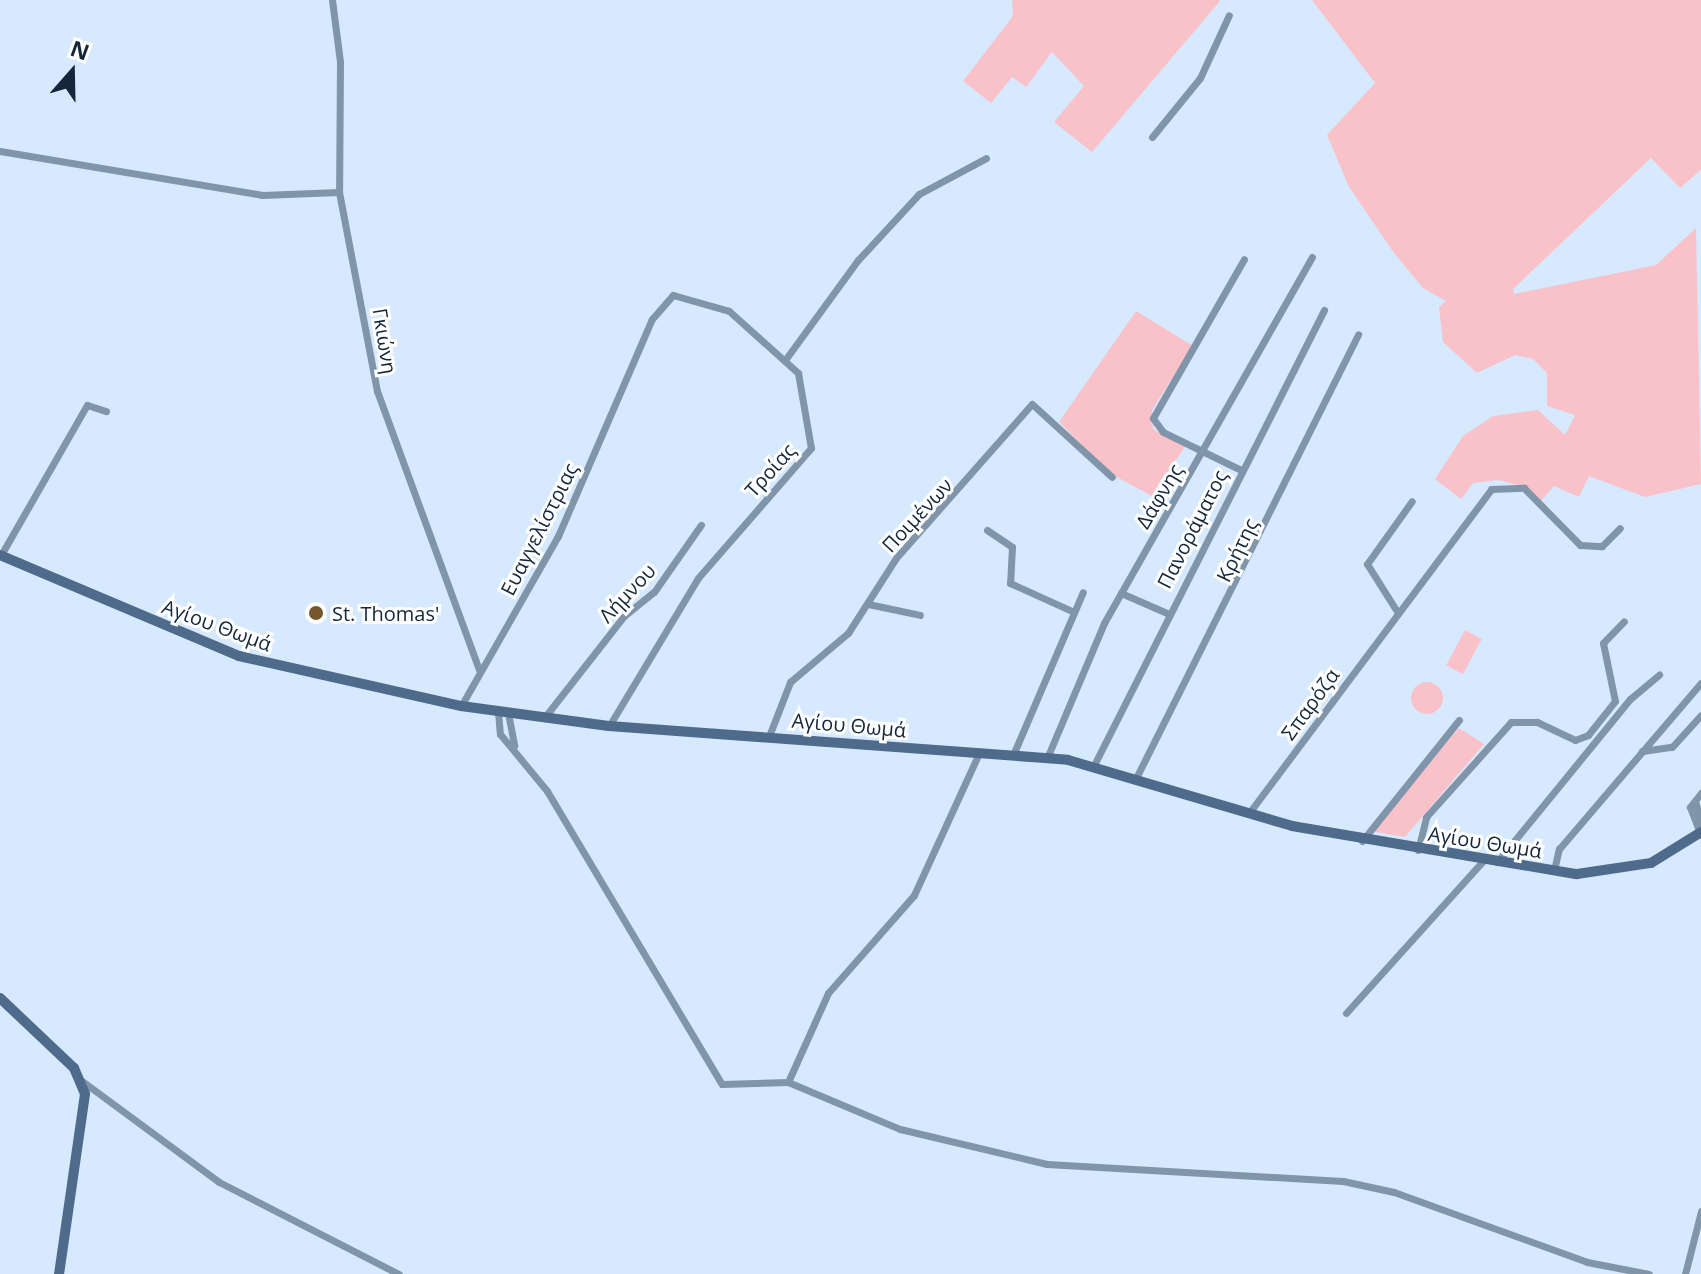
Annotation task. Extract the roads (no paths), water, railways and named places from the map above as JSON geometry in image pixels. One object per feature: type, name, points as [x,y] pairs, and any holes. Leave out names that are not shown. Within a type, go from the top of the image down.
[{"type":"main road","name":"Αγίου Θωμά","points":[[0,555],[239,656],[503,713],[609,726],[1013,755],[1094,765],[1249,813],[1362,841],[1554,870],[1632,869],[1700,833]]},
{"type":"main road","points":[[0,998],[82,1081],[84,1127],[59,1274]]},
{"type":"street","name":"Γκιώνη","points":[[332,0],[340,62],[339,192],[384,419],[479,671]]},
{"type":"street","points":[[1152,137],[1200,78],[1229,15]]},
{"type":"street","points":[[0,151],[262,195],[339,192]]},
{"type":"street","points":[[785,360],[858,260],[919,194],[986,158]]},
{"type":"street","name":"Δάφνης","points":[[1047,758],[1121,593],[1204,452],[1312,257]]},
{"type":"street","points":[[1241,470],[1163,432],[1153,418],[1244,259]]},
{"type":"street","name":"Τροίας","points":[[609,726],[690,589],[811,448],[798,373],[729,311],[673,295],[661,302],[634,360]]},
{"type":"street","name":"Πανοράματος","points":[[1094,765],[1167,613],[1324,310]]},
{"type":"street","name":"Κρήτης","points":[[1137,776],[1358,334]]},
{"type":"street","name":"Ευαγγελίστριας","points":[[461,706],[558,536],[634,360]]},
{"type":"street","name":"Ποιμένων","points":[[769,736],[790,682],[848,633],[896,558],[1032,404],[1112,477]]},
{"type":"street","points":[[0,555],[87,405],[106,411]]},
{"type":"street","name":"Σπαρόζα","points":[[1249,813],[1398,613],[1499,485],[1524,488],[1580,545],[1602,546],[1620,528]]},
{"type":"street","points":[[1398,613],[1367,564],[1412,501]]},
{"type":"street","name":"Λήμνου","points":[[544,718],[624,616],[654,592],[701,525]]},
{"type":"street","points":[[987,530],[1012,547],[1010,583],[1074,612]]},
{"type":"street","points":[[1013,755],[1083,592]]},
{"type":"street","points":[[1121,593],[1167,613]]},
{"type":"street","points":[[868,604],[920,615]]},
{"type":"street","points":[[1418,850],[1426,817],[1511,722],[1537,722],[1575,740],[1588,735],[1615,701],[1603,643],[1624,621]]},
{"type":"street","points":[[1497,862],[1630,699],[1659,675]]},
{"type":"street","points":[[1554,870],[1559,849],[1701,683]]},
{"type":"street","points":[[503,713],[500,734],[515,747],[638,935],[722,1084],[788,1082],[900,1129],[1047,1164],[1343,1181],[1394,1192],[1587,1262],[1649,1274]]},
{"type":"street","points":[[1641,751],[1672,747],[1701,715]]},
{"type":"street","points":[[1362,841],[1459,720]]},
{"type":"street","points":[[788,1082],[828,993],[914,895],[979,753]]},
{"type":"street","points":[[1698,794],[1701,821]]},
{"type":"street","points":[[1698,794],[1690,813],[1700,833]]},
{"type":"street","points":[[1346,1013],[1483,861]]},
{"type":"street","points":[[82,1081],[219,1182],[399,1274]]},
{"type":"street","points":[[1685,1274],[1701,1211]]},
{"type":"place","name":"St. Thomas'","points":[[316,613]]}]
